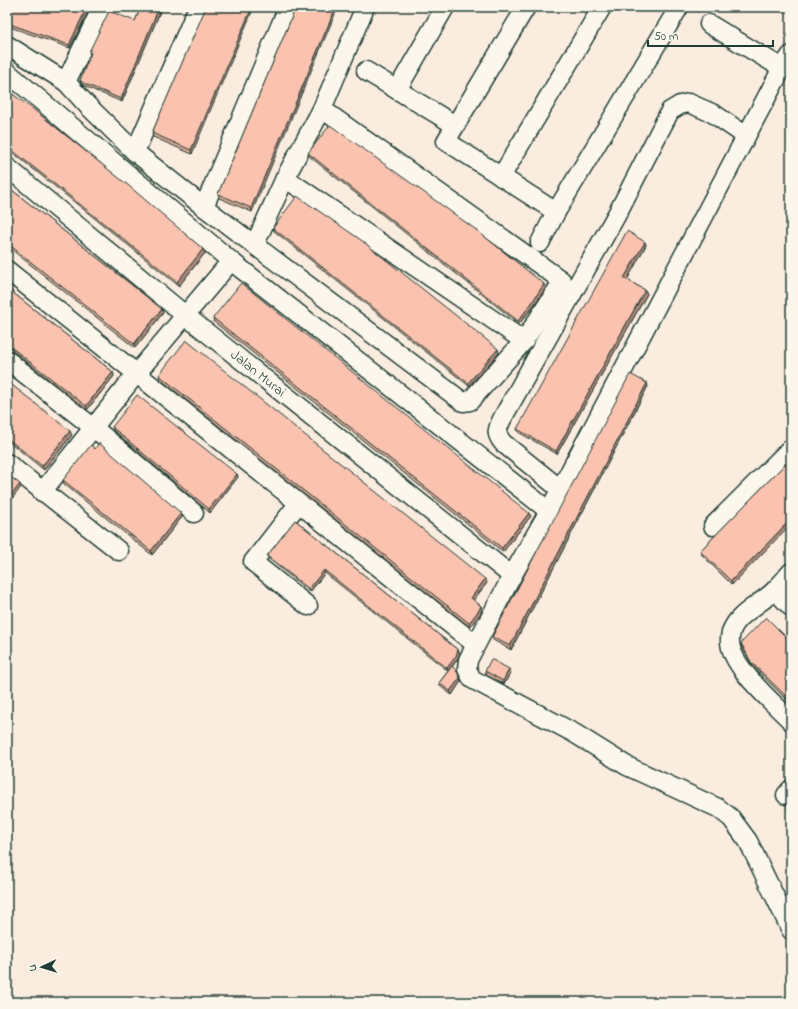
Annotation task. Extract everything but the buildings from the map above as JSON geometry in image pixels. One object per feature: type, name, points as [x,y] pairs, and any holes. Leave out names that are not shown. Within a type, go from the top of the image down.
[{"type":"street","points":[[66,82],[102,7]]},
{"type":"street","points":[[135,152],[198,7]]},
{"type":"street","points":[[204,207],[288,7]]},
{"type":"street","points":[[255,244],[285,178],[322,109],[365,7]]},
{"type":"street","points":[[397,90],[445,7]]},
{"type":"street","points":[[526,7],[446,141],[556,212]]},
{"type":"street","points":[[501,177],[602,7]]},
{"type":"street","points":[[540,243],[556,212],[679,7]]},
{"type":"street","points":[[710,24],[787,61],[549,511],[475,644],[468,660],[467,669],[472,679],[574,733],[627,766],[718,808],[731,818],[748,841],[791,930]]},
{"type":"street","points":[[7,44],[66,82],[135,152],[204,207],[463,402],[470,401],[524,341],[560,285],[561,280],[322,109]]},
{"type":"street","points":[[366,71],[455,125]]},
{"type":"street","points":[[7,72],[231,261],[549,511]]},
{"type":"street","points":[[560,489],[503,443],[497,435],[497,429],[502,419],[617,214],[670,110],[680,105],[689,103],[714,114],[746,136]]},
{"type":"street","name":"Jalan Murai","points":[[7,167],[186,316],[512,576]]},
{"type":"street","points":[[285,178],[524,341]]},
{"type":"street","points":[[42,492],[136,374],[231,261]]},
{"type":"street","points":[[7,270],[475,644]]},
{"type":"street","points":[[7,360],[94,428],[194,513]]},
{"type":"street","points":[[713,526],[791,448]]},
{"type":"street","points":[[7,463],[119,551]]},
{"type":"street","points":[[298,504],[252,562],[308,606]]},
{"type":"street","points":[[791,572],[774,590],[739,619],[733,627],[730,638],[731,649],[741,668],[749,679],[791,721]]},
{"type":"street","points":[[774,590],[791,607]]}]
